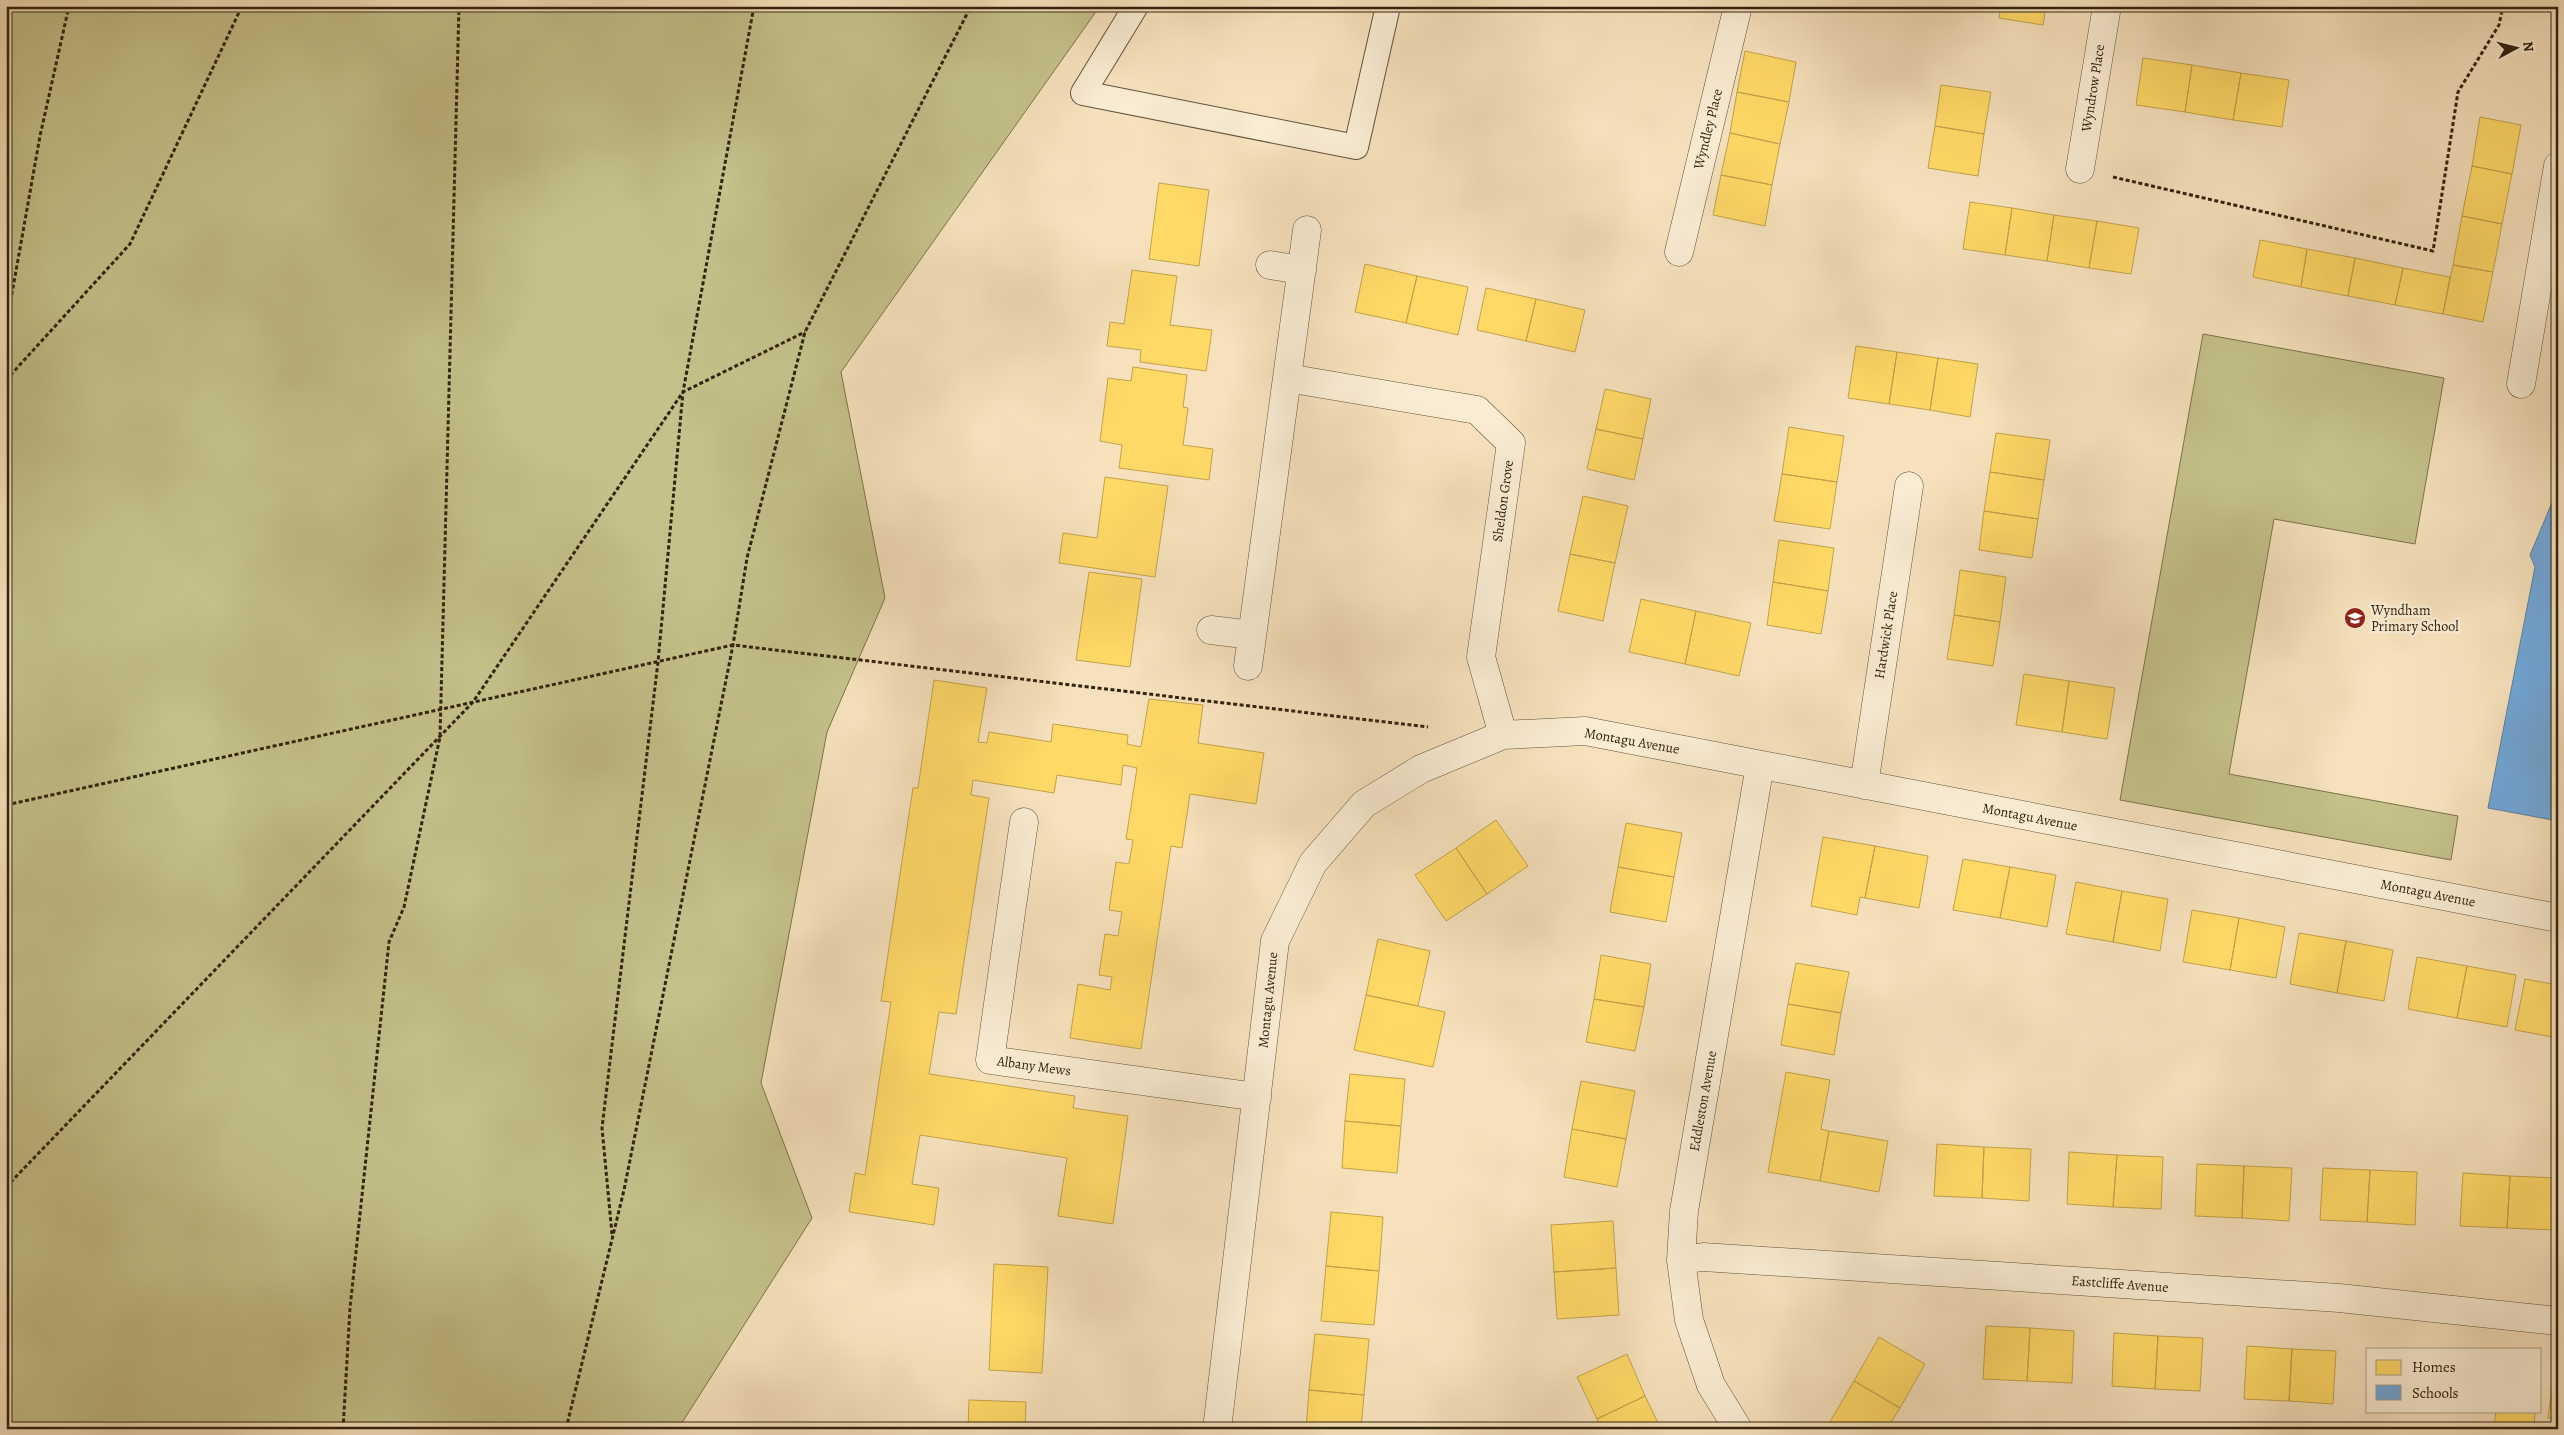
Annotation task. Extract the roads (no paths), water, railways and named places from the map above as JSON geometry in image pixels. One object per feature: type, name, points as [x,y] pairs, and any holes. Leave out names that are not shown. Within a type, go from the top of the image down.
[{"type":"street","name":"Wyndley Place","points":[[1678,252],[1738,6]]},
{"type":"street","name":"Wyndrow Place","points":[[2080,169],[2106,6]]},
{"type":"street","points":[[2521,384],[2558,166]]},
{"type":"street","points":[[1248,666],[1307,230]]},
{"type":"street","points":[[1270,265],[1302,270]]},
{"type":"street","name":"Sheldon Grove","points":[[1286,378],[1477,410],[1512,443],[1481,657],[1503,736]]},
{"type":"street","name":"Hardwick Place","points":[[1864,785],[1909,486]]},
{"type":"street","points":[[1211,630],[1252,635]]},
{"type":"street","name":"Montagu Avenue","points":[[1217,1429],[1274,941],[1313,863],[1364,804],[1421,769],[1503,736],[1585,731],[2558,918]]},
{"type":"street","name":"Eddleston Avenue","points":[[1738,1429],[1711,1385],[1692,1329],[1681,1260],[1684,1211],[1760,765]]},
{"type":"street","name":"Albany Mews","points":[[1024,822],[990,1060],[1257,1097]]},
{"type":"street","name":"Eastcliffe Avenue","points":[[1681,1260],[1703,1257],[2339,1298],[2558,1321]]},
{"type":"lane","points":[[1136,6],[1083,93],[1356,147],[1388,6]]},
{"type":"place","name":"Wyndham Primary School","points":[[2355,618]]}]
